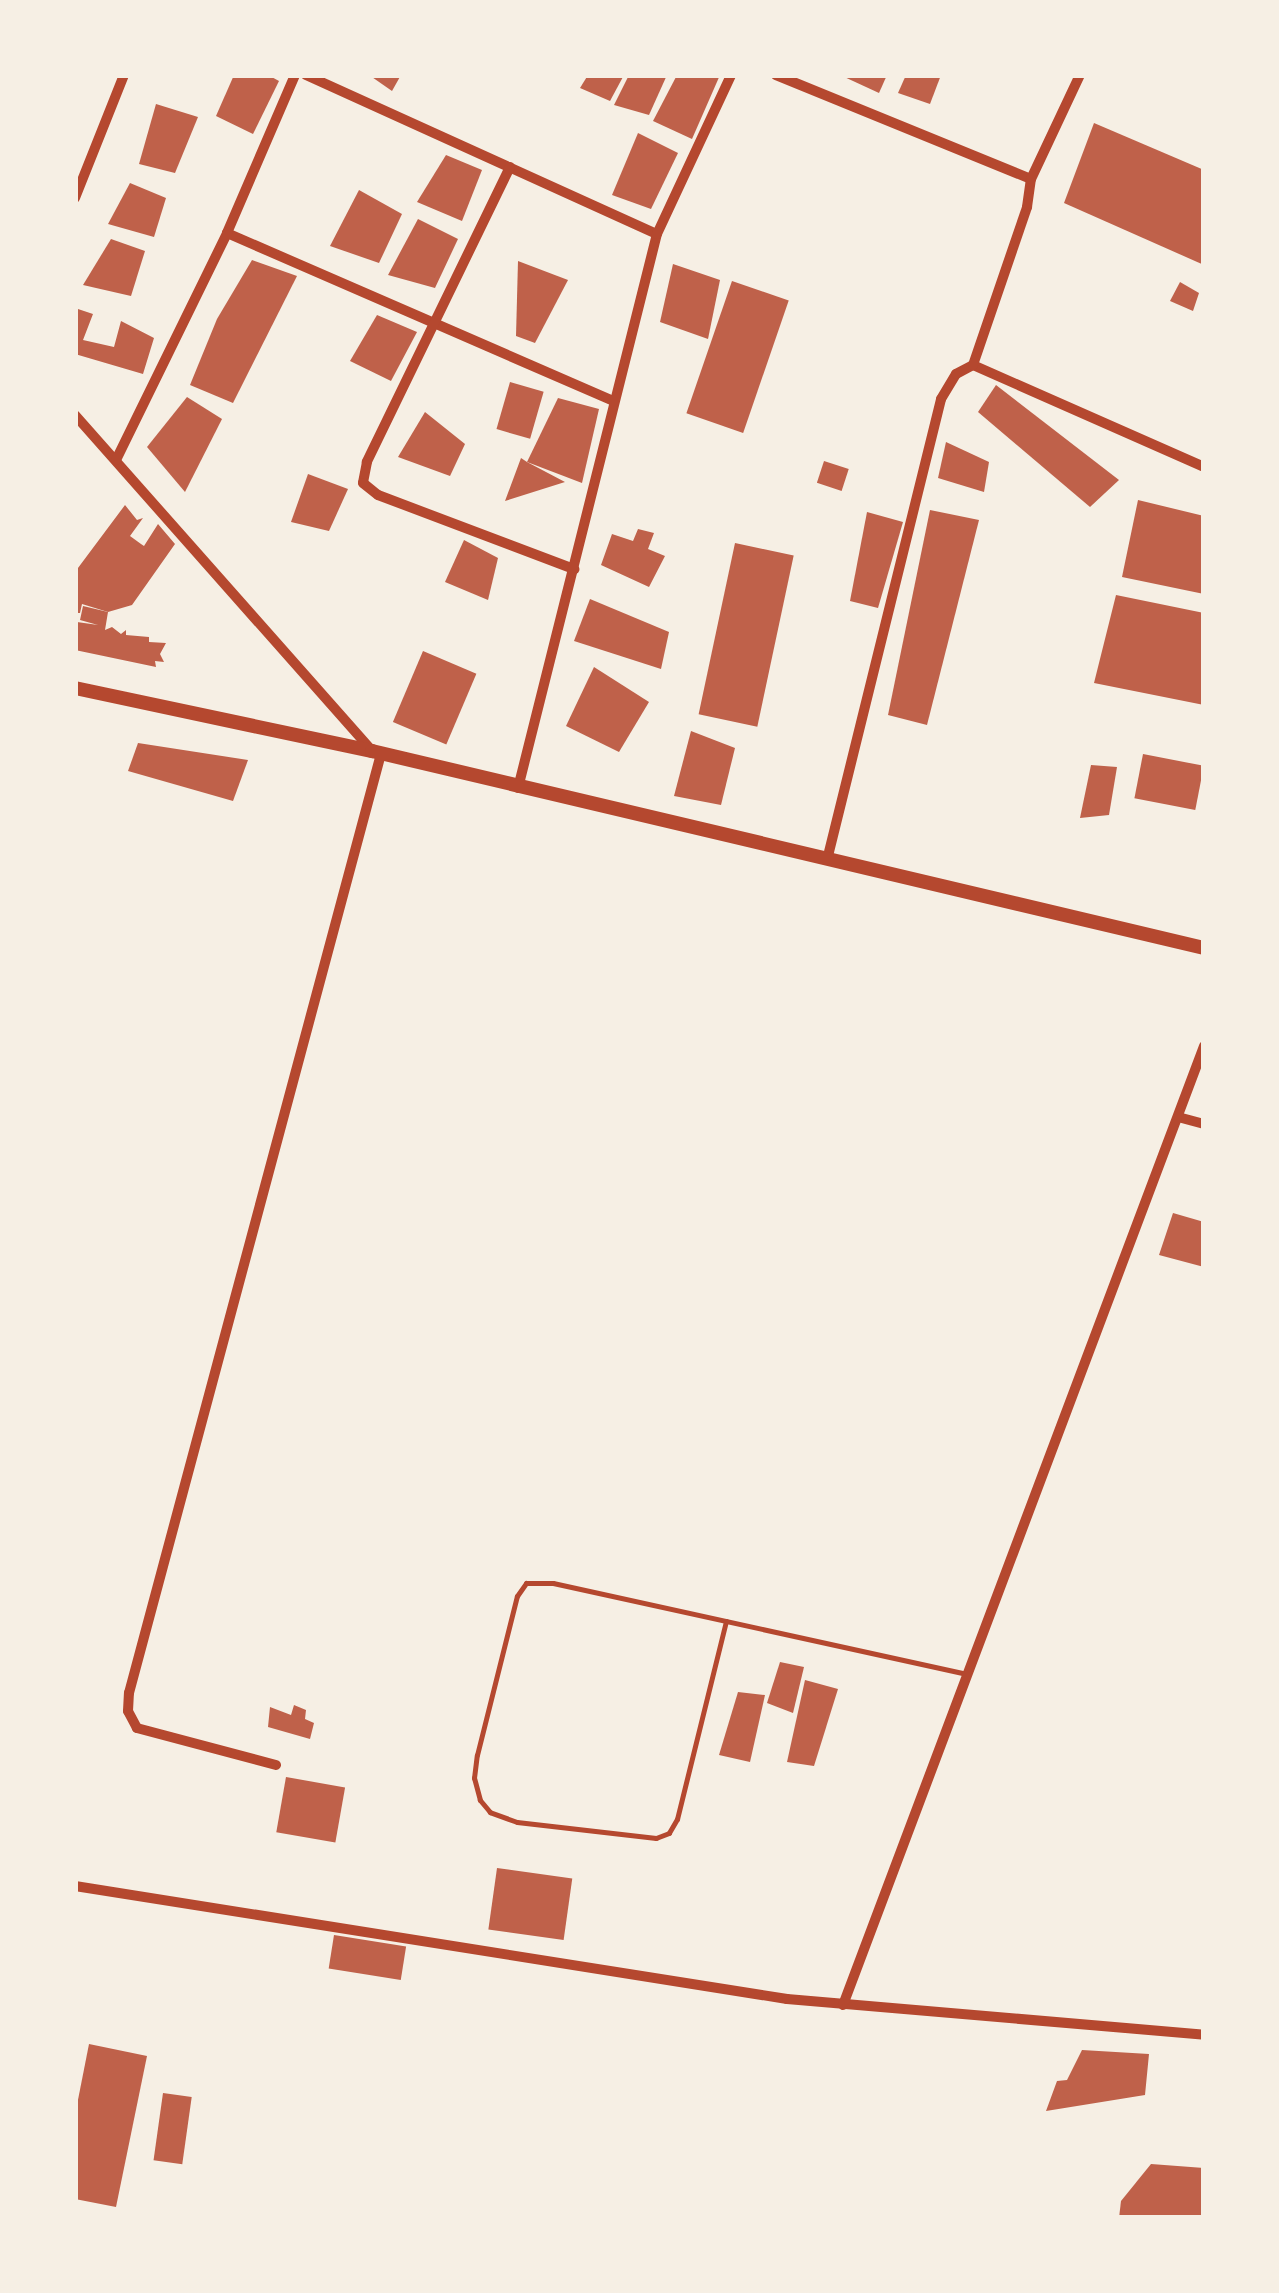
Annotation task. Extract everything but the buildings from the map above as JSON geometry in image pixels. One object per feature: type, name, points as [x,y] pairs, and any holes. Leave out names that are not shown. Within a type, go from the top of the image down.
[{"type":"street","points":[[75,198],[124,75]]},
{"type":"street","points":[[116,460],[226,233],[296,75]]},
{"type":"street","points":[[306,75],[656,234]]},
{"type":"street","points":[[518,788],[656,234],[731,75]]},
{"type":"street","points":[[776,75],[1031,178]]},
{"type":"street","points":[[828,860],[941,399],[956,374],[973,365],[1027,207],[1031,178],[1080,75]]},
{"type":"street","points":[[510,167],[367,462],[363,483],[378,494],[574,568]]},
{"type":"street","points":[[226,233],[614,402]]},
{"type":"street","points":[[973,365],[1204,468]]},
{"type":"street","points":[[75,415],[377,753]]},
{"type":"street","points":[[75,688],[377,753],[1204,948]]},
{"type":"street","points":[[276,1766],[137,1728],[128,1711],[129,1694],[377,753]]},
{"type":"street","points":[[843,2006],[1204,1046]]},
{"type":"street","points":[[1178,1117],[1204,1124]]},
{"type":"street","points":[[75,1886],[843,2006],[1204,2034]]},
{"type":"lane","points":[[726,1621],[678,1818],[669,1833],[656,1838],[516,1822],[490,1812],[480,1800],[474,1778],[477,1754],[517,1596],[526,1583],[553,1583],[968,1674]]}]
